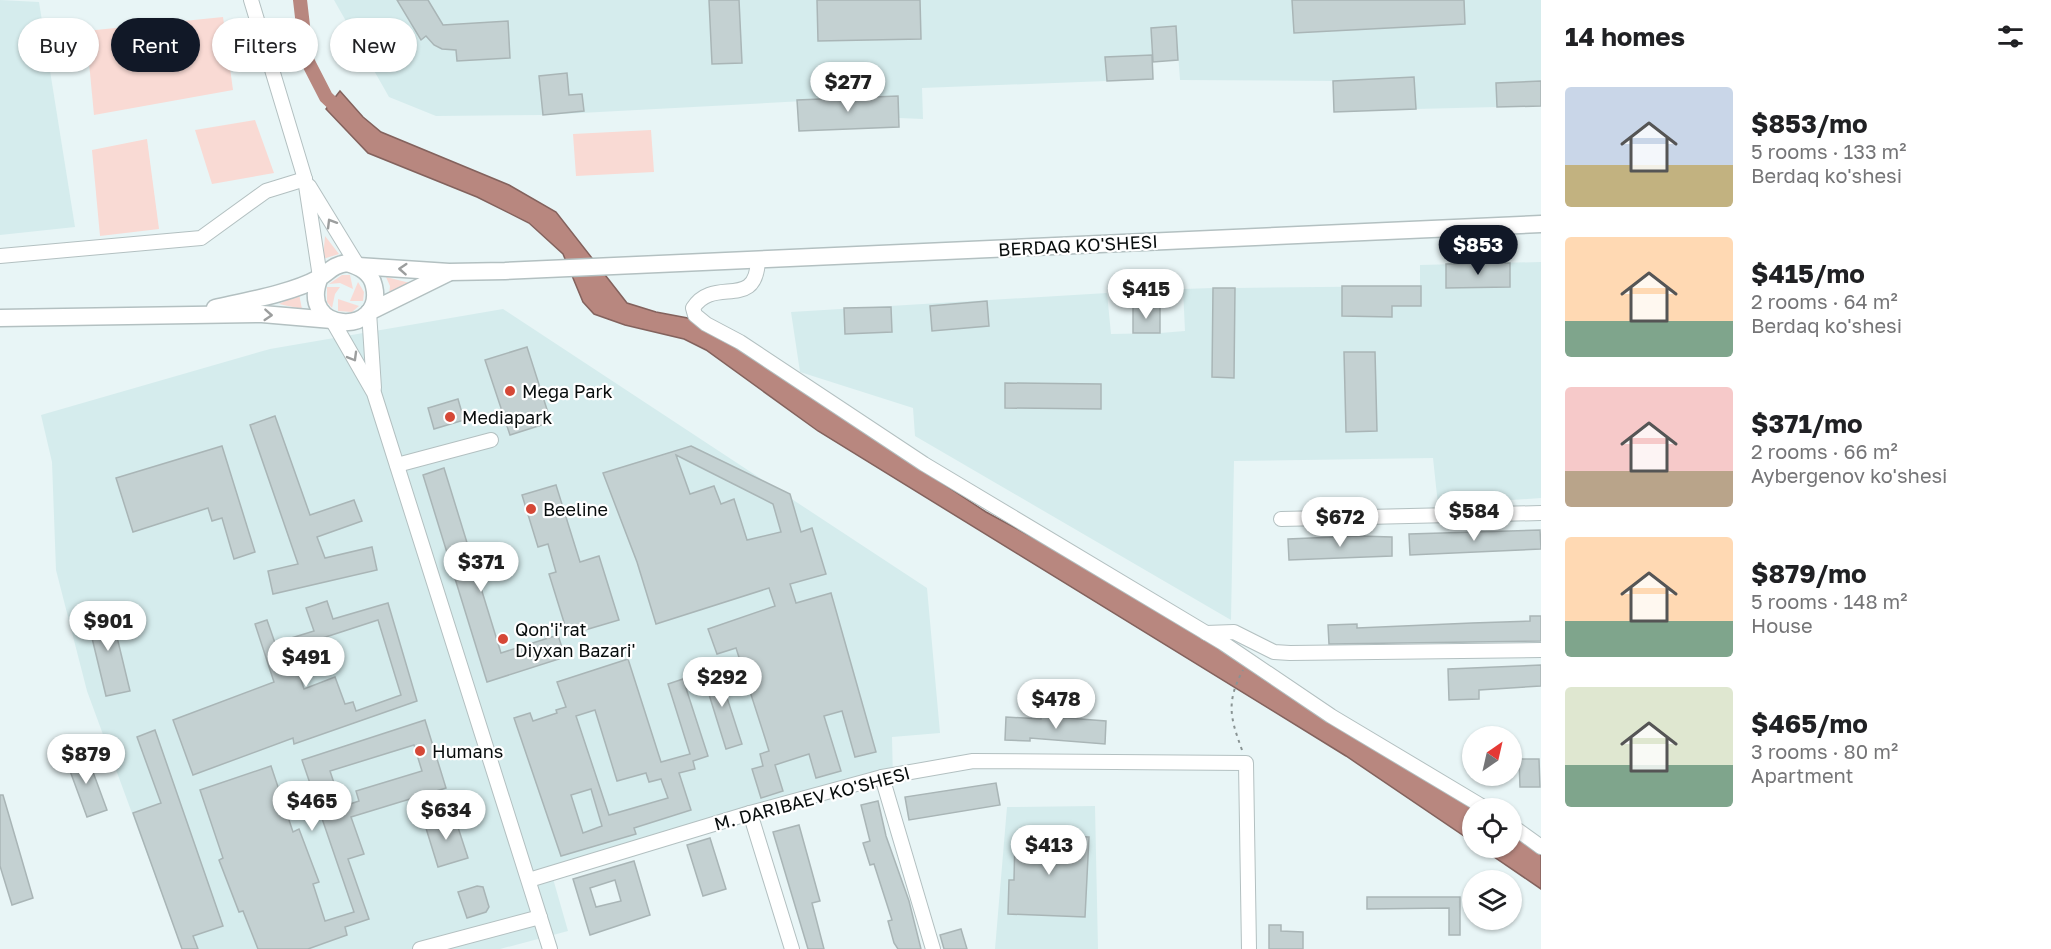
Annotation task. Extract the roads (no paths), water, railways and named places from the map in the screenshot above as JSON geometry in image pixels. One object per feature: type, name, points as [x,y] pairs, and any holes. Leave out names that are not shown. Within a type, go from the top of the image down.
[{"type":"main road","name":"BERDAQ KO'SHESI","points":[[357,266],[449,272],[505,271],[1541,224]]},
{"type":"main road","points":[[188,314],[267,295],[320,277],[337,265],[357,266],[367,272],[375,292],[369,312]]},
{"type":"main road","points":[[0,318],[262,314],[352,322],[449,272]]},
{"type":"main road","points":[[320,277],[315,297],[324,315],[332,320]]},
{"type":"street","points":[[252,0],[305,179],[320,277]]},
{"type":"street","points":[[0,256],[201,238],[266,191],[305,179]]},
{"type":"street","points":[[305,179],[357,266]]},
{"type":"street","points":[[758,260],[758,270],[744,291],[716,292],[699,299],[693,308],[695,315],[706,324],[748,346],[924,464],[1206,633],[1331,716],[1468,798]]},
{"type":"street","points":[[369,312],[374,393]]},
{"type":"street","points":[[332,320],[374,393],[550,949]]},
{"type":"street","points":[[397,465],[491,440]]},
{"type":"street","points":[[1281,519],[1541,513]]},
{"type":"street","points":[[1206,633],[1234,632],[1274,652],[1290,653],[1541,650]]},
{"type":"street","name":"M. DARIBAEV KO'SHESI","points":[[529,880],[750,813],[882,777],[973,761],[1246,763],[1249,949]]},
{"type":"street","points":[[882,777],[933,949]]},
{"type":"street","points":[[750,813],[792,949]]},
{"type":"street","points":[[1522,833],[1541,847]]},
{"type":"street","points":[[420,949],[540,917]]},
{"type":"waterway","points":[[300,0],[307,60],[326,97],[344,114]]},
{"type":"place","name":"Mega Park","points":[[510,391]]},
{"type":"place","name":"Mediapark","points":[[450,417]]},
{"type":"place","name":"Beeline","points":[[531,509]]},
{"type":"place","name":"Qon'i'rat Diyxan Bazari'","points":[[503,639]]},
{"type":"place","name":"Humans","points":[[420,751]]}]
